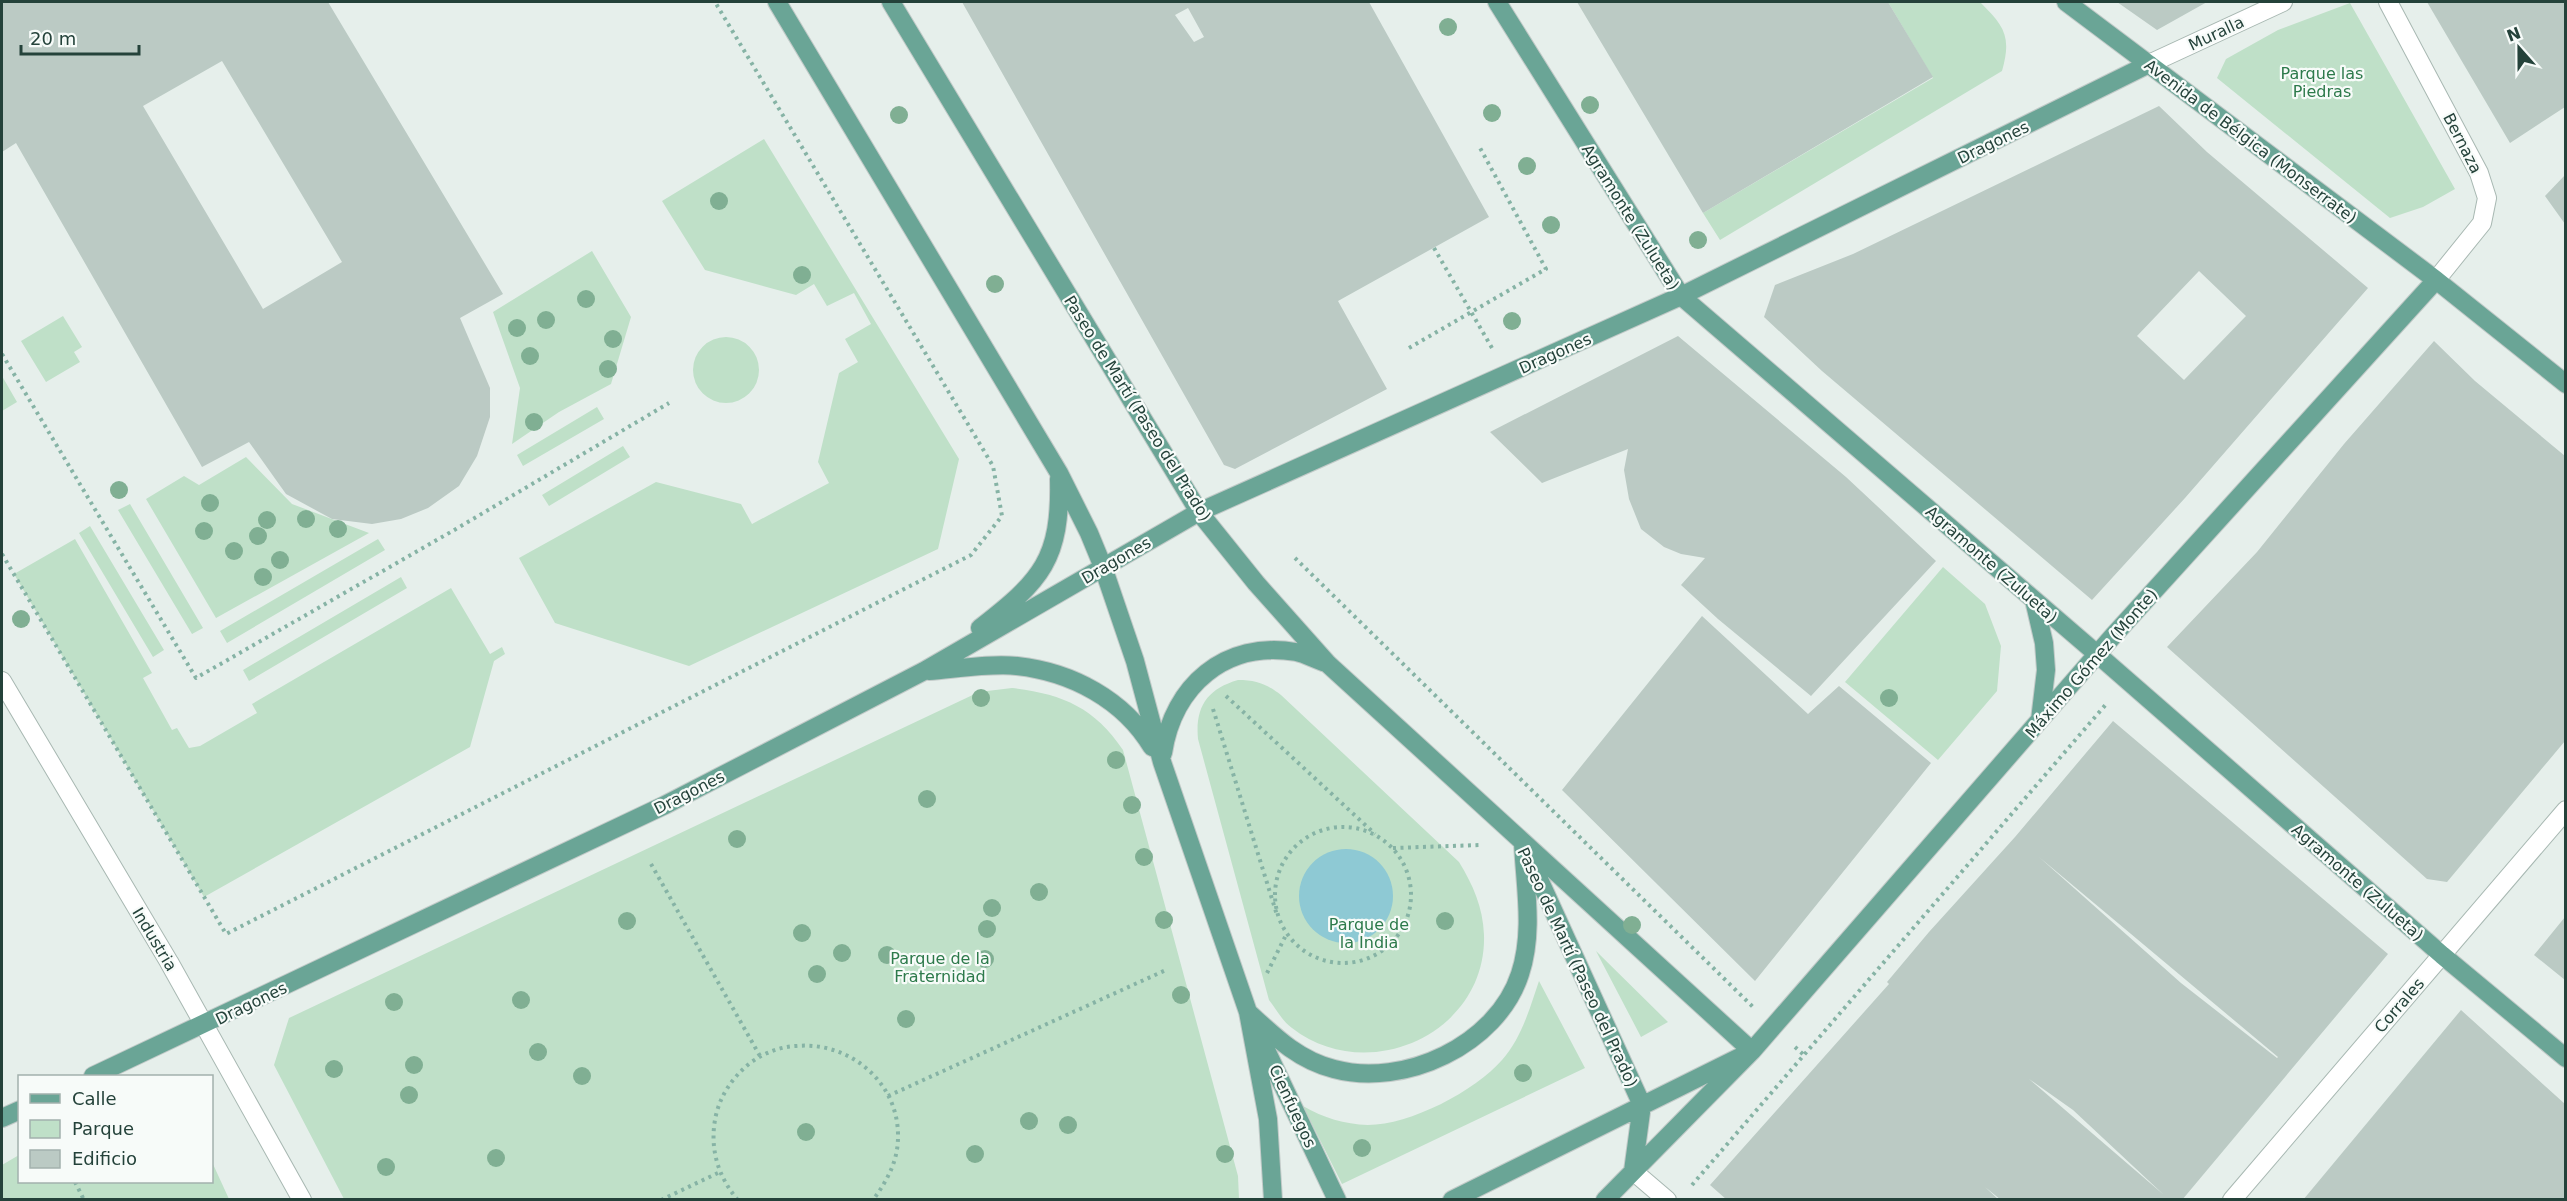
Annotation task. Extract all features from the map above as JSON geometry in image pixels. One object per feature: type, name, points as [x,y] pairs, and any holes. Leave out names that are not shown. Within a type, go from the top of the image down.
[{"type":"main road","points":[[777,2],[1059,473],[1089,533],[1135,661],[1161,762],[1248,1012],[1268,1119],[1273,1200]]},
{"type":"main road","name":"Paseo de Martí (Paseo del Prado)","points":[[891,2],[1199,512],[1256,583],[1328,664],[1522,843],[1642,1106]]},
{"type":"main road","name":"Agramonte (Zulueta)","points":[[1497,2],[1681,296],[2442,955],[2565,1058]]},
{"type":"main road","name":"Avenida de Bélgica (Monserrate)","points":[[2066,2],[2436,280],[2565,384]]},
{"type":"main road","name":"Dragones","points":[[97,1075],[665,805],[924,671],[1199,512],[1681,296],[2149,64]]},
{"type":"main road","name":"Máximo Gómez (Monte)","points":[[1605,1200],[1752,1051],[2097,654],[2436,280]]},
{"type":"main road","points":[[924,671],[1019,596],[1047,564],[1058,524],[1059,473]]},
{"type":"main road","points":[[2034,600],[2044,643],[2046,670],[2040,720]]},
{"type":"main road","points":[[1161,762],[1171,719],[1181,700],[1203,674],[1232,658],[1264,650],[1297,652],[1328,664]]},
{"type":"main road","points":[[924,671],[1016,666],[1065,677],[1092,689],[1117,705],[1140,727],[1161,762]]},
{"type":"main road","points":[[1248,1012],[1284,1045],[1308,1059],[1335,1070],[1394,1071],[1438,1059],[1471,1040],[1502,1009],[1520,975],[1527,944],[1522,843]]},
{"type":"main road","points":[[1522,843],[1752,1051]]},
{"type":"main road","name":"Cienfuegos","points":[[1248,1012],[1337,1200]]},
{"type":"main road","name":"Máximo Gómez (Monte)","points":[[1452,1200],[1752,1051]]},
{"type":"main road","points":[[1633,1171],[1642,1106]]},
{"type":"main road","points":[[2,1118],[18,1111]]},
{"type":"street","name":"Muralla","points":[[2149,64],[2283,2]]},
{"type":"street","name":"Bernaza","points":[[2388,2],[2479,173],[2487,198],[2482,224],[2436,280]]},
{"type":"street","name":"Industria","points":[[2,681],[204,1025],[302,1200]]},
{"type":"street","name":"Corrales","points":[[2232,1200],[2565,810]]},
{"type":"street","points":[[1633,1171],[1667,1200]]},
{"type":"path","points":[[2,554],[226,934],[971,555],[1002,516],[993,466],[715,2]]},
{"type":"path","points":[[1409,348],[1546,269],[1479,146]]},
{"type":"path","points":[[1434,248],[1497,356]]},
{"type":"path","points":[[2,354],[196,678],[456,529],[669,403]]},
{"type":"path","points":[[1294,558],[1804,1055]]},
{"type":"path","points":[[1203,674],[1375,834],[1394,848],[1406,867],[1412,888],[1410,911],[1401,932],[1386,949],[1367,960],[1345,964],[1322,962],[1302,951],[1286,935],[1277,915],[1203,674]]},
{"type":"path","points":[[1687,1191],[2127,680]]},
{"type":"path","points":[[1277,915],[1274,892],[1279,869],[1291,850],[1309,835],[1330,828],[1354,827],[1375,834]]},
{"type":"path","points":[[1394,848],[1522,843]]},
{"type":"path","points":[[651,864],[760,1056]]},
{"type":"path","points":[[888,1096],[1166,970]]},
{"type":"path","points":[[738,1200],[720,1172],[713,1139],[718,1107],[727,1087],[742,1070],[760,1056],[784,1047],[808,1045],[832,1048],[854,1058],[872,1072],[888,1096],[895,1114],[898,1138],[894,1162],[885,1184],[873,1200]]},
{"type":"path","points":[[661,1200],[720,1172]]},
{"type":"path","points":[[76,1183],[84,1200]]},
{"type":"green space","points":[[1888,2],[1980,2],[2004,32],[2006,49],[2002,71],[1720,240],[1703,213],[1933,78]]},
{"type":"green space","name":"Parque las Piedras","points":[[2350,3],[2455,189],[2423,207],[2390,218],[2217,78],[2226,59],[2278,30]]},
{"type":"green space","points":[[764,139],[959,459],[938,549],[689,666],[555,623],[519,558],[656,482],[741,504],[752,524],[829,483],[818,462],[839,373],[858,362],[845,339],[871,324],[854,293],[827,306],[814,284],[796,295],[705,270],[662,201]]},
{"type":"green space","points":[[592,251],[631,317],[611,384],[559,412],[512,444],[520,388],[493,312]]},
{"type":"green space","points":[[63,316],[82,347],[74,352],[80,362],[46,382],[21,341]]},
{"type":"green space","points":[[726,337],[739,340],[749,347],[756,357],[759,370],[756,383],[749,393],[739,400],[726,403],[713,400],[703,393],[696,383],[693,370],[696,357],[703,347],[713,340]]},
{"type":"green space","points":[[2,376],[17,402],[2,411]]},
{"type":"green space","points":[[597,407],[604,419],[523,466],[517,455]]},
{"type":"green space","points":[[623,446],[630,457],[549,506],[542,495]]},
{"type":"green space","points":[[246,457],[292,504],[369,533],[216,618],[146,499],[184,476],[199,485]]},
{"type":"green space","points":[[130,504],[203,628],[192,634],[118,510]]},
{"type":"green space","points":[[90,526],[164,650],[153,657],[79,533]]},
{"type":"green space","points":[[75,539],[152,673],[143,678],[172,730],[177,728],[189,748],[200,746],[257,713],[252,704],[451,588],[490,654],[502,647],[505,654],[494,661],[470,747],[204,897],[14,574]]},
{"type":"green space","points":[[378,539],[385,550],[227,643],[220,631]]},
{"type":"green space","points":[[1943,567],[1985,604],[2001,646],[1997,691],[1938,760],[1845,682]]},
{"type":"green space","points":[[401,577],[407,588],[249,681],[243,670]]},
{"type":"green space","name":"Parque de la India","points":[[1238,680],[1261,683],[1281,695],[1459,862],[1469,879],[1483,925],[1480,970],[1466,999],[1445,1023],[1418,1040],[1387,1050],[1354,1052],[1322,1045],[1292,1028],[1269,1000],[1198,739],[1199,718],[1205,701],[1218,689]]},
{"type":"green space","name":"Parque de la Fraternidad","points":[[1012,688],[1046,694],[1075,705],[1100,723],[1123,750],[1238,1176],[1239,1199],[344,1199],[274,1065],[289,1018],[979,692]]},
{"type":"green space","points":[[1596,951],[1668,1022],[1641,1037]]},
{"type":"green space","points":[[1539,981],[1585,1068],[1342,1184],[1303,1106],[1334,1120],[1368,1125],[1403,1119],[1441,1104],[1476,1083],[1509,1052],[1524,1023]]},
{"type":"green space","points":[[18,1156],[18,1183],[213,1183],[213,1164],[229,1199],[2,1199],[2,1165]]},
{"type":"water","points":[[1346,849],[1364,853],[1379,863],[1389,878],[1393,896],[1389,914],[1379,929],[1364,939],[1346,943],[1328,939],[1313,929],[1303,914],[1299,896],[1303,878],[1313,863],[1328,853]]},
{"type":"building","points":[[2,2],[328,2],[503,294],[460,318],[490,388],[490,417],[477,456],[459,486],[428,508],[401,519],[372,524],[332,519],[286,494],[249,442],[202,467],[16,143],[2,152]],"holes":[[[222,61],[342,262],[263,309],[143,106]]]},
{"type":"building","points":[[962,2],[1369,2],[1489,217],[1338,301],[1387,389],[1235,469],[1224,465]],"holes":[[[1188,8],[1204,37],[1194,42],[1175,15]]]},
{"type":"building","points":[[1577,2],[1888,2],[1933,77],[1703,213]]},
{"type":"building","points":[[2117,2],[2207,2],[2157,30]]},
{"type":"building","points":[[2427,2],[2565,2],[2565,107],[2510,143]]},
{"type":"building","points":[[2159,106],[2207,152],[2368,288],[2185,498],[2092,600],[1822,371],[1764,317],[1775,285],[1853,254]],"holes":[[[2199,271],[2246,316],[2184,380],[2137,336]]]},
{"type":"building","points":[[2565,175],[2565,224],[2545,196]]},
{"type":"building","points":[[1678,336],[1846,477],[1936,561],[1811,696],[1718,619],[1681,585],[1705,558],[1681,554],[1664,547],[1641,529],[1629,499],[1624,470],[1628,449],[1542,483],[1490,432]]},
{"type":"building","points":[[2434,341],[2475,381],[2565,456],[2565,741],[2447,882],[2427,879],[2167,647],[2257,552],[2344,444]]},
{"type":"building","points":[[1702,616],[1808,714],[1839,686],[1931,763],[1755,981],[1562,790]]},
{"type":"building","points":[[2113,721],[2388,954],[2182,1200],[2001,1200],[1985,1187],[1999,1200],[1727,1200],[1710,1185],[1889,984],[1887,982],[1929,932],[2015,837]],"holes":[[[2039,857],[2278,1057],[2181,983]],[[2029,1079],[2073,1110],[2164,1195]]]},
{"type":"building","points":[[2565,917],[2565,980],[2534,955]]},
{"type":"building","points":[[2461,1010],[2565,1104],[2565,1200],[2303,1200]]}]
